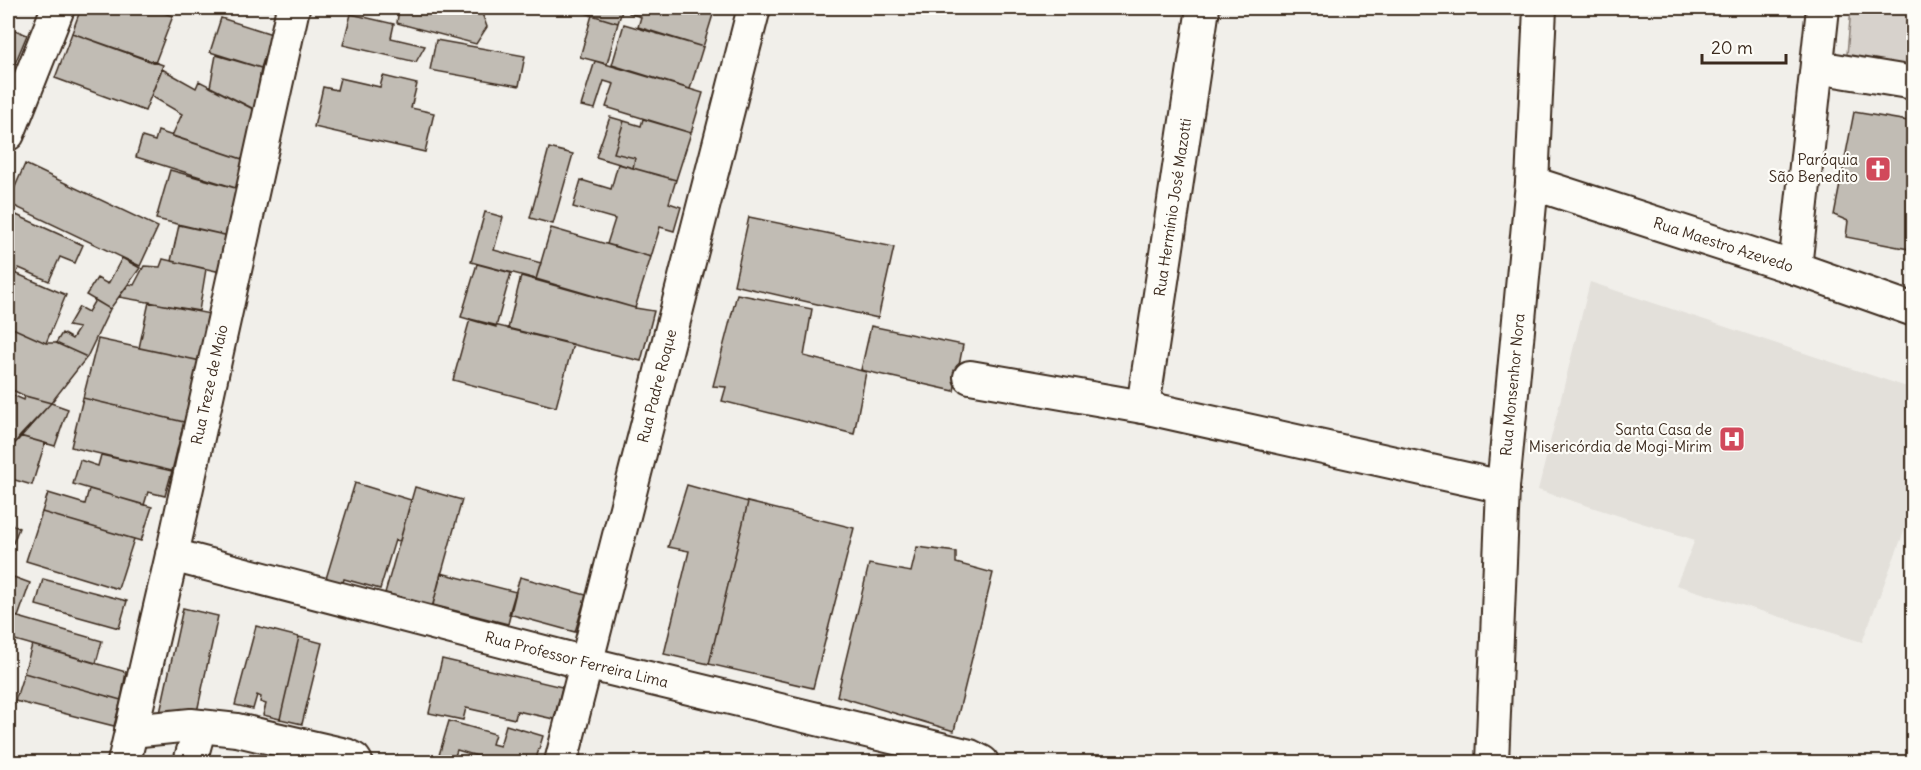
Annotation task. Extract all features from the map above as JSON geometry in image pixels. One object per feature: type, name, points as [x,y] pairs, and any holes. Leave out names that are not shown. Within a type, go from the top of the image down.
[{"type":"street","points":[[8,134],[58,8]]},
{"type":"street","name":"Rua Treze de Maio","points":[[124,762],[293,8]]},
{"type":"street","name":"Rua Padre Roque","points":[[561,762],[754,8]]},
{"type":"street","name":"Rua Hermínio José Mazotti","points":[[1143,407],[1203,8]]},
{"type":"street","name":"Rua Monsenhor Nora","points":[[1492,762],[1503,487],[1532,183],[1540,8]]},
{"type":"street","points":[[1796,268],[1822,8]]},
{"type":"street","points":[[1817,67],[1914,83]]},
{"type":"street","name":"Rua Maestro Azevedo","points":[[1532,183],[1796,268],[1914,310]]},
{"type":"street","points":[[970,377],[1143,407],[1503,487]]},
{"type":"street","name":"Rua Professor Ferreira Lima","points":[[172,555],[586,663],[970,756],[982,762]]},
{"type":"street","points":[[131,731],[191,725],[237,730],[350,756],[356,762]]},
{"type":"street","points":[[190,762],[200,726]]},
{"type":"shaded area","points":[[1851,8],[1913,8],[1913,67],[1847,55]]},
{"type":"shaded area","name":"Santa Casa de Misericórdia de Mogi-Mirim","points":[[1590,282],[1913,389],[1913,508],[1862,642],[1676,585],[1695,540],[1538,490]]},
{"type":"building","points":[[81,8],[150,8],[173,16],[155,63],[72,33]]},
{"type":"building","points":[[399,8],[480,8],[487,27],[476,44],[397,23]]},
{"type":"building","points":[[569,8],[611,8],[622,11],[618,23]]},
{"type":"building","points":[[631,8],[715,8],[703,47],[638,27],[641,17],[629,13]]},
{"type":"building","points":[[351,14],[394,24],[391,38],[425,46],[416,62],[343,45]]},
{"type":"building","points":[[592,15],[618,23],[607,64],[580,57]]},
{"type":"building","points":[[221,18],[272,34],[261,68],[210,52]]},
{"type":"building","points":[[624,24],[703,47],[690,89],[612,65]]},
{"type":"building","points":[[8,27],[27,35],[8,80]]},
{"type":"building","points":[[72,33],[163,65],[145,111],[55,78]]},
{"type":"building","points":[[436,40],[525,56],[519,86],[430,70]]},
{"type":"building","points":[[216,55],[261,68],[255,110],[210,87]]},
{"type":"building","points":[[595,61],[703,93],[691,133],[606,107],[614,84],[604,81],[595,109],[581,106]]},
{"type":"building","points":[[162,69],[196,88],[199,81],[264,114],[254,163],[172,136],[182,114],[151,96]]},
{"type":"building","points":[[383,76],[417,84],[411,108],[434,113],[425,152],[314,127],[323,87],[337,90],[340,78],[380,87]]},
{"type":"building","name":"Paróquia São Benedito","points":[[1854,112],[1914,122],[1914,250],[1846,237],[1848,221],[1834,215]]},
{"type":"building","points":[[610,117],[624,121],[614,153],[635,158],[633,168],[596,157]]},
{"type":"building","points":[[643,119],[691,133],[676,180],[633,168],[635,158],[614,153],[624,121],[641,126]]},
{"type":"building","points":[[158,131],[254,163],[239,189],[136,157],[142,137],[155,141]]},
{"type":"building","points":[[549,148],[573,154],[553,224],[530,218]]},
{"type":"building","points":[[25,164],[158,227],[140,266],[8,203]]},
{"type":"building","points":[[618,164],[676,180],[669,203],[681,207],[674,231],[660,227],[651,257],[607,244],[615,219],[573,207],[581,180],[611,189]]},
{"type":"building","points":[[170,170],[239,189],[229,236],[156,219]]},
{"type":"building","points":[[485,212],[503,217],[494,250],[541,263],[536,279],[471,262]]},
{"type":"building","points":[[14,214],[83,245],[75,263],[60,257],[49,281],[19,268],[16,274],[8,270],[8,229]]},
{"type":"building","points":[[749,217],[894,247],[878,318],[734,285]]},
{"type":"building","points":[[179,225],[229,236],[221,272],[171,261]]},
{"type":"building","points":[[551,228],[651,257],[635,308],[536,279]]},
{"type":"building","points":[[122,258],[140,268],[110,309],[86,295],[97,278],[108,284]]},
{"type":"building","points":[[163,259],[206,269],[199,311],[119,297],[129,284],[134,285],[144,266],[160,267]]},
{"type":"building","points":[[477,264],[511,273],[496,327],[461,317]]},
{"type":"building","points":[[8,270],[66,295],[46,343],[8,326]]},
{"type":"building","points":[[521,276],[635,308],[654,311],[641,361],[508,329]]},
{"type":"building","points":[[737,294],[812,309],[804,356],[866,372],[854,434],[722,401],[726,387],[713,386]]},
{"type":"building","points":[[95,300],[110,309],[87,357],[56,343],[62,333],[72,339],[79,328],[68,326],[79,307],[88,312]]},
{"type":"building","points":[[149,302],[210,314],[201,361],[139,348]]},
{"type":"building","points":[[470,319],[573,344],[556,407],[453,380]]},
{"type":"building","points":[[8,326],[46,343],[56,343],[87,357],[51,403],[25,396],[8,388]]},
{"type":"building","points":[[871,326],[963,345],[954,391],[861,370]]},
{"type":"building","points":[[98,339],[201,361],[184,422],[83,398]]},
{"type":"building","points":[[8,393],[24,400],[25,396],[51,403],[12,447],[8,446]]},
{"type":"building","points":[[83,398],[184,422],[172,471],[71,447]]},
{"type":"building","points":[[51,403],[68,409],[55,446],[20,436]]},
{"type":"building","points":[[20,436],[45,443],[32,485],[8,478],[8,452]]},
{"type":"building","points":[[101,455],[172,471],[165,496],[148,492],[144,505],[73,484],[80,460],[98,466]]},
{"type":"building","points":[[355,483],[411,500],[400,541],[395,540],[380,589],[344,579],[342,586],[325,582]]},
{"type":"building","points":[[687,485],[748,502],[709,664],[664,654],[689,551],[668,547]]},
{"type":"building","points":[[415,487],[462,500],[431,611],[417,607],[418,602],[385,593]]},
{"type":"building","points":[[89,489],[152,507],[141,541],[42,512],[48,493],[85,504]]},
{"type":"building","points":[[748,502],[854,528],[813,688],[709,664]]},
{"type":"building","points":[[42,512],[134,539],[118,589],[26,561]]},
{"type":"building","points":[[8,523],[19,528],[13,543],[8,541]]},
{"type":"building","points":[[917,547],[956,552],[956,563],[993,573],[954,731],[837,696],[869,564],[911,572]]},
{"type":"building","points":[[441,573],[516,592],[508,624],[433,605]]},
{"type":"building","points":[[8,575],[30,583],[18,617],[8,614]]},
{"type":"building","points":[[520,577],[586,595],[575,632],[509,614]]},
{"type":"building","points":[[43,579],[127,601],[119,628],[36,605]]},
{"type":"building","points":[[183,608],[218,616],[195,721],[160,713]]},
{"type":"building","points":[[8,614],[102,641],[96,663],[8,638]]},
{"type":"building","points":[[256,626],[299,637],[280,719],[263,715],[266,704],[260,702],[261,697],[257,695],[253,709],[235,705]]},
{"type":"building","points":[[299,637],[322,643],[302,724],[280,719]]},
{"type":"building","points":[[32,645],[126,672],[121,700],[24,673]]},
{"type":"building","points":[[442,659],[562,687],[554,719],[517,711],[515,719],[466,708],[463,720],[429,713]]},
{"type":"building","points":[[24,673],[121,700],[114,726],[15,701]]},
{"type":"building","points":[[449,721],[495,734],[492,744],[500,746],[506,725],[543,736],[535,762],[489,762],[490,760],[457,750],[453,762],[437,762]]},
{"type":"place","name":"Paróquia São Benedito","points":[[1878,169]]},
{"type":"place","name":"Santa Casa de Misericórdia de Mogi-Mirim","points":[[1732,439]]}]
